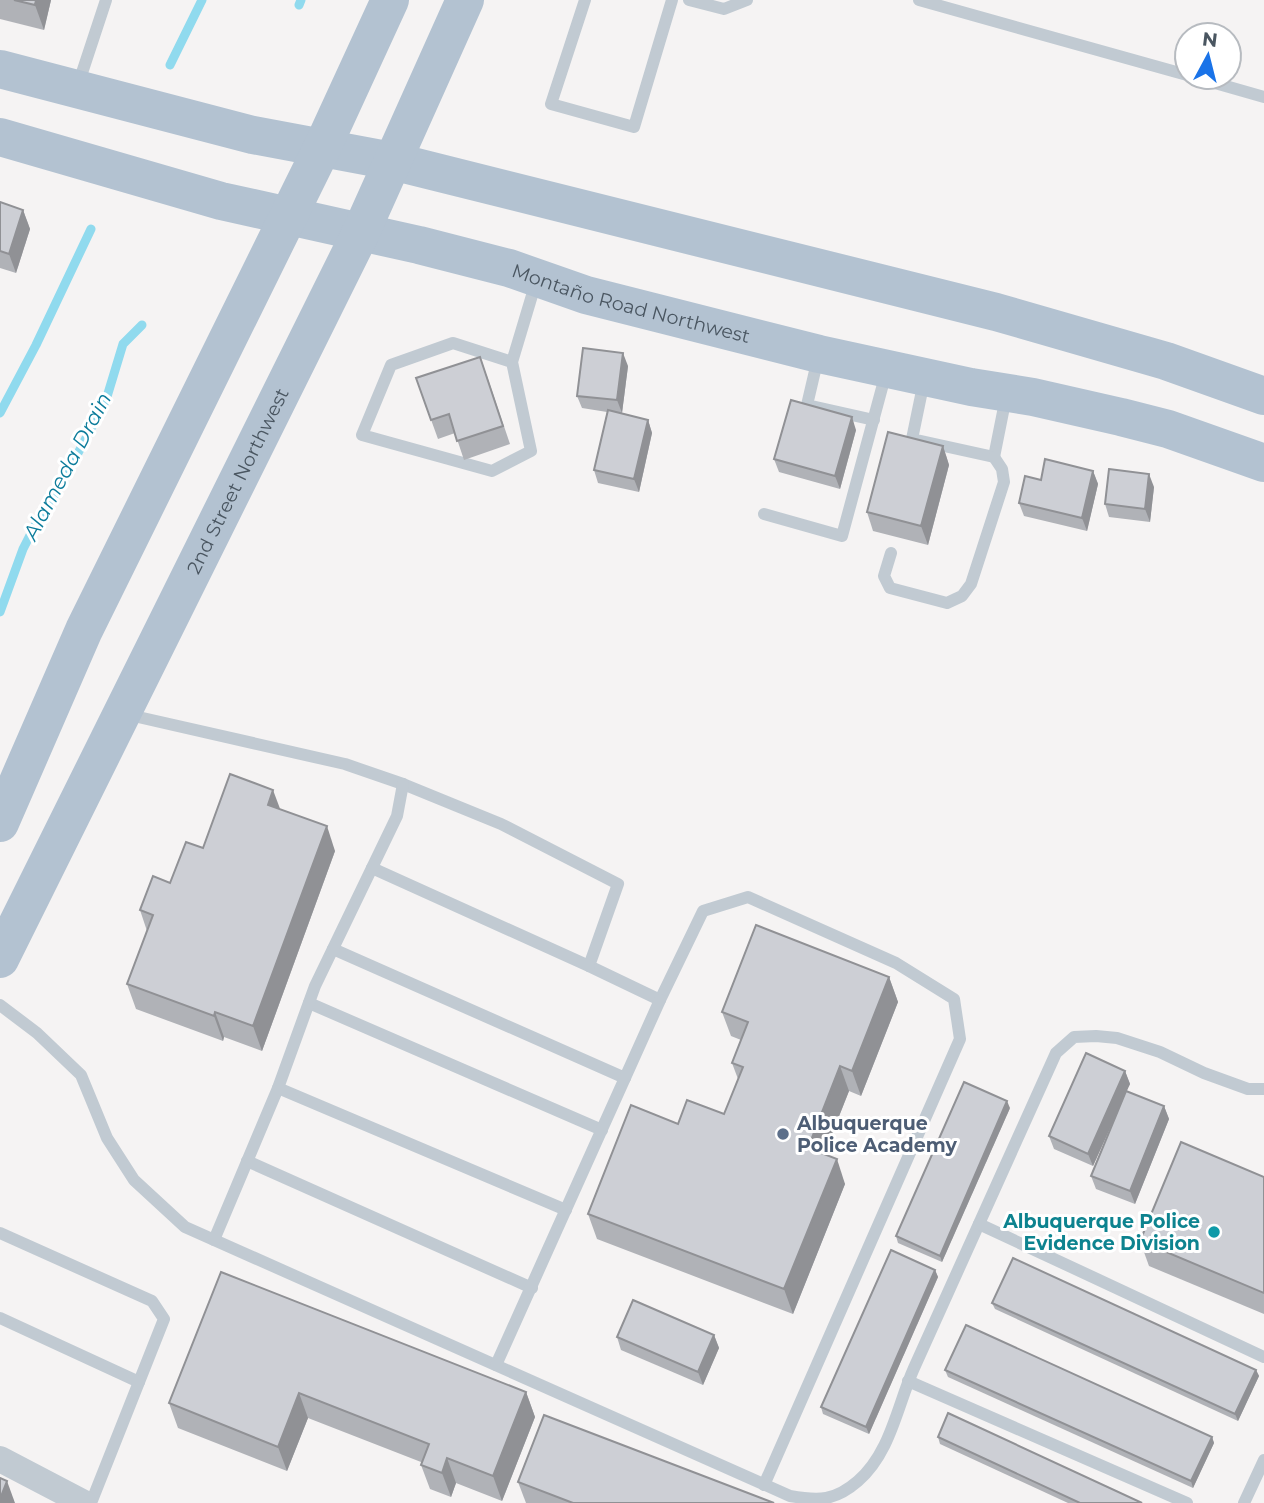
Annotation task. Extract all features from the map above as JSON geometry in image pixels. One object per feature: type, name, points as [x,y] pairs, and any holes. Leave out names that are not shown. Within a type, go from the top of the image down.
[{"type":"main road","points":[[0,823],[84,630],[289,216],[390,0]]},
{"type":"main road","name":"2nd Street Northwest","points":[[0,959],[361,232],[465,0]]},
{"type":"main road","points":[[0,69],[253,135],[392,161],[996,312],[1166,360],[1264,396]]},
{"type":"main road","name":"Montaño Road Northwest","points":[[0,137],[221,201],[509,268],[586,295],[887,370],[1078,406],[1263,457]]},
{"type":"street","points":[[0,1459],[84,1503]]},
{"type":"lane","points":[[77,89],[106,0]]},
{"type":"lane","points":[[585,0],[551,104],[634,127],[672,0]]},
{"type":"lane","points":[[689,0],[724,9],[747,0]]},
{"type":"lane","points":[[919,0],[1173,71]]},
{"type":"lane","points":[[1243,90],[1264,96]]},
{"type":"lane","points":[[512,362],[453,343],[391,365],[362,435],[492,471],[531,451],[512,362],[538,278]]},
{"type":"lane","points":[[819,354],[807,405],[874,420]]},
{"type":"lane","points":[[764,514],[842,536],[887,370]]},
{"type":"lane","points":[[891,553],[884,576],[890,587],[947,603],[962,596],[971,584],[1004,482],[1002,469],[994,457],[912,439],[925,377]]},
{"type":"lane","points":[[994,457],[1007,393]]},
{"type":"lane","points":[[122,713],[345,764],[403,783],[501,824],[618,884],[589,966]]},
{"type":"lane","points":[[214,1240],[278,1088],[309,1003],[397,816],[403,783]]},
{"type":"lane","points":[[372,868],[660,1000]]},
{"type":"lane","points":[[496,1365],[660,1000],[703,911],[748,897],[896,963],[954,999],[960,1039],[764,1485]]},
{"type":"lane","points":[[333,948],[625,1078]]},
{"type":"lane","points":[[309,1003],[602,1130]]},
{"type":"lane","points":[[0,1005],[37,1033],[81,1075],[107,1138],[134,1180],[185,1227],[764,1485],[790,1496],[816,1500],[840,1495],[860,1479],[883,1451],[908,1381],[1056,1053],[1074,1037],[1117,1038],[1160,1052],[1204,1073],[1248,1088],[1264,1089]]},
{"type":"lane","points":[[278,1088],[566,1210]]},
{"type":"lane","points":[[247,1161],[532,1288]]},
{"type":"lane","points":[[979,1224],[1264,1357]]},
{"type":"lane","points":[[0,1233],[152,1301],[164,1319],[91,1503]]},
{"type":"lane","points":[[0,1318],[139,1382]]},
{"type":"lane","points":[[908,1381],[1187,1503]]},
{"type":"lane","points":[[1244,1503],[1264,1460]]},
{"type":"building","points":[[14,0],[36,0],[35,5]]},
{"type":"building","points":[[0,202],[23,210],[9,254],[0,251]]},
{"type":"building","points":[[583,348],[623,353],[617,400],[577,396]]},
{"type":"building","points":[[480,357],[503,426],[457,441],[449,414],[431,420],[416,378]]},
{"type":"building","points":[[791,400],[852,417],[835,476],[774,459]]},
{"type":"building","points":[[608,410],[648,420],[634,479],[594,470]]},
{"type":"building","points":[[888,432],[943,446],[921,526],[867,512]]},
{"type":"building","points":[[1045,459],[1093,471],[1082,518],[1019,503],[1025,476],[1041,480]]},
{"type":"building","points":[[1109,469],[1149,474],[1145,509],[1105,504]]},
{"type":"building","points":[[230,774],[273,790],[268,805],[327,826],[253,1026],[215,1012],[214,1016],[127,984],[153,915],[140,910],[153,876],[170,883],[186,842],[203,848]]},
{"type":"building","name":"Albuquerque Police Academy","points":[[756,925],[889,977],[852,1071],[840,1066],[808,1148],[837,1159],[784,1289],[588,1214],[631,1105],[678,1124],[687,1100],[724,1114],[743,1067],[732,1063],[748,1022],[722,1012]]},
{"type":"building","points":[[1086,1053],[1125,1071],[1088,1154],[1049,1136]]},
{"type":"building","points":[[964,1082],[1007,1101],[940,1256],[896,1236]]},
{"type":"building","points":[[1126,1091],[1164,1106],[1130,1191],[1091,1176]]},
{"type":"building","name":"Albuquerque Police Evidence Division","points":[[1181,1142],[1264,1177],[1264,1293],[1140,1241]]},
{"type":"building","points":[[891,1250],[935,1270],[866,1427],[821,1407]]},
{"type":"building","points":[[1013,1258],[1256,1370],[1235,1414],[992,1303]]},
{"type":"building","points":[[221,1272],[526,1392],[493,1476],[447,1458],[442,1473],[421,1465],[429,1444],[299,1393],[278,1447],[169,1403]]},
{"type":"building","points":[[633,1300],[714,1335],[698,1372],[617,1337]]},
{"type":"building","points":[[966,1325],[1212,1437],[1191,1481],[945,1370]]},
{"type":"building","points":[[948,1413],[1142,1503],[1080,1503],[938,1437]]},
{"type":"building","points":[[544,1415],[774,1503],[573,1503],[518,1482]]},
{"type":"building","points":[[0,1478],[7,1481],[0,1499]]},
{"type":"waterway","points":[[170,65],[202,0]]},
{"type":"waterway","name":"Alameda Drain","points":[[299,5],[301,0]]},
{"type":"waterway","points":[[0,413],[36,345],[91,229]]},
{"type":"waterway","name":"Alameda Drain","points":[[0,612],[23,549],[43,510],[58,491],[106,400],[123,344],[142,325]]},
{"type":"place","name":"Albuquerque Police Academy","points":[[783,1134]]},
{"type":"place","name":"Albuquerque Police Evidence Division","points":[[1214,1232]]}]
